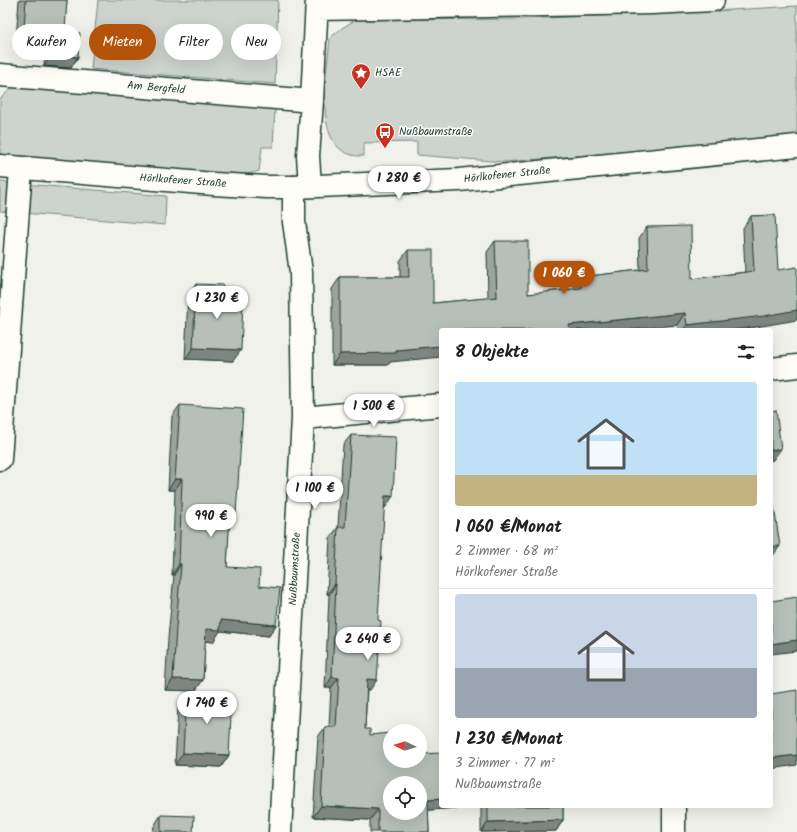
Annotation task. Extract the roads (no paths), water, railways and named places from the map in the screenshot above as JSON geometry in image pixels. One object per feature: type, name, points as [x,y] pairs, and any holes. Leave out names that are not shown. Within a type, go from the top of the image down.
[{"type":"street","points":[[302,186],[308,156],[317,4],[652,3],[713,0]]},
{"type":"street","name":"Am Bergfeld","points":[[0,75],[312,101]]},
{"type":"street","name":"Hörlkofener Straße","points":[[10,167],[266,187],[459,180],[797,146]]},
{"type":"street","points":[[0,459],[10,167]]},
{"type":"street","name":"Nußbaumstraße","points":[[280,832],[303,418],[301,272],[294,222],[302,186]]},
{"type":"street","points":[[773,369],[797,366]]},
{"type":"street","points":[[303,418],[439,405]]},
{"type":"street","points":[[674,808],[674,832]]},
{"type":"place","name":"HSAE","points":[[361,90]]},
{"type":"place","name":"Nußbaumstraße","points":[[385,149]]}]
